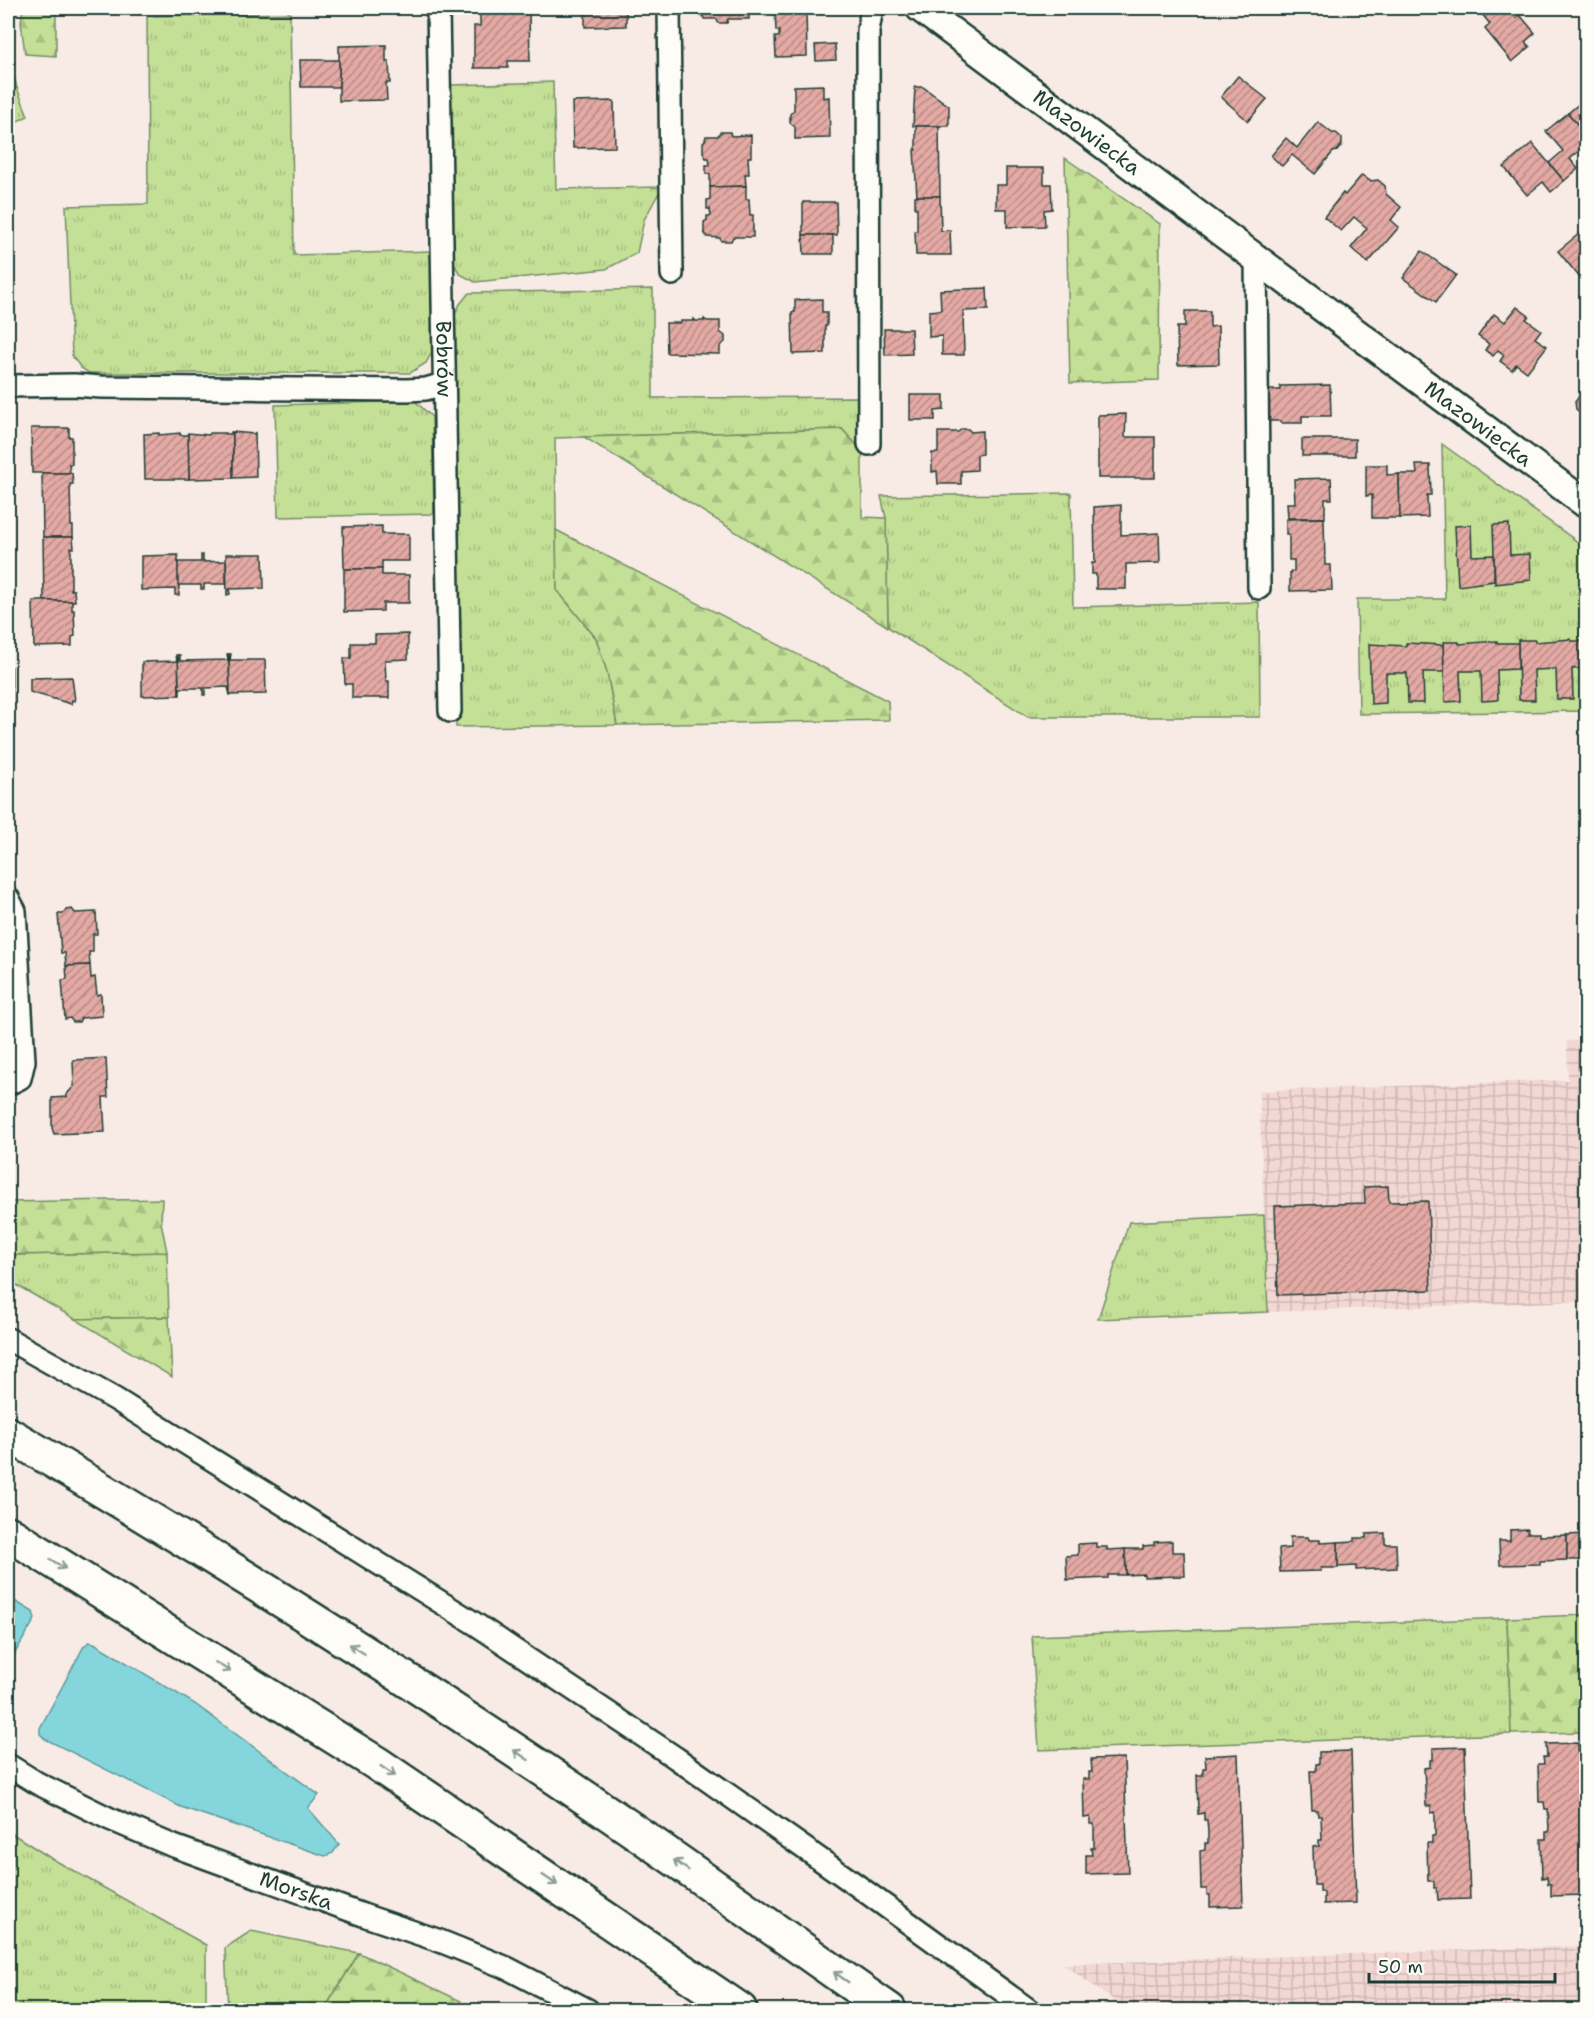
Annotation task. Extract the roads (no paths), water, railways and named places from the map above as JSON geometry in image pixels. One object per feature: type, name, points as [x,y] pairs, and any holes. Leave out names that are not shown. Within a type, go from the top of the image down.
[{"type":"highway","points":[[8,1434],[134,1509],[424,1690],[601,1808],[889,2010]]},
{"type":"highway","points":[[8,1533],[376,1763],[740,2010]]},
{"type":"street","name":"Bobrów","points":[[438,8],[450,711]]},
{"type":"street","points":[[669,8],[672,274]]},
{"type":"street","points":[[869,444],[868,31],[873,8]]},
{"type":"street","name":"Mazowiecka","points":[[920,8],[1587,504]]},
{"type":"street","points":[[1256,256],[1259,588]]},
{"type":"street","points":[[8,387],[74,385],[407,390],[426,389],[443,384]]},
{"type":"street","points":[[8,898],[15,911],[24,1061],[20,1078],[8,1084]]},
{"type":"street","points":[[8,1339],[115,1399],[474,1623],[676,1758],[1029,2010]]},
{"type":"street","name":"Morska","points":[[8,1765],[37,1783],[110,1819],[171,1845],[440,1941],[507,1968],[588,2010]]},
{"type":"water","points":[[8,1597],[33,1612],[35,1619],[8,1665]]},
{"type":"water","points":[[89,1642],[195,1704],[319,1795],[308,1808],[339,1844],[333,1853],[325,1856],[181,1807],[45,1739],[40,1734],[40,1728],[84,1646]]}]
